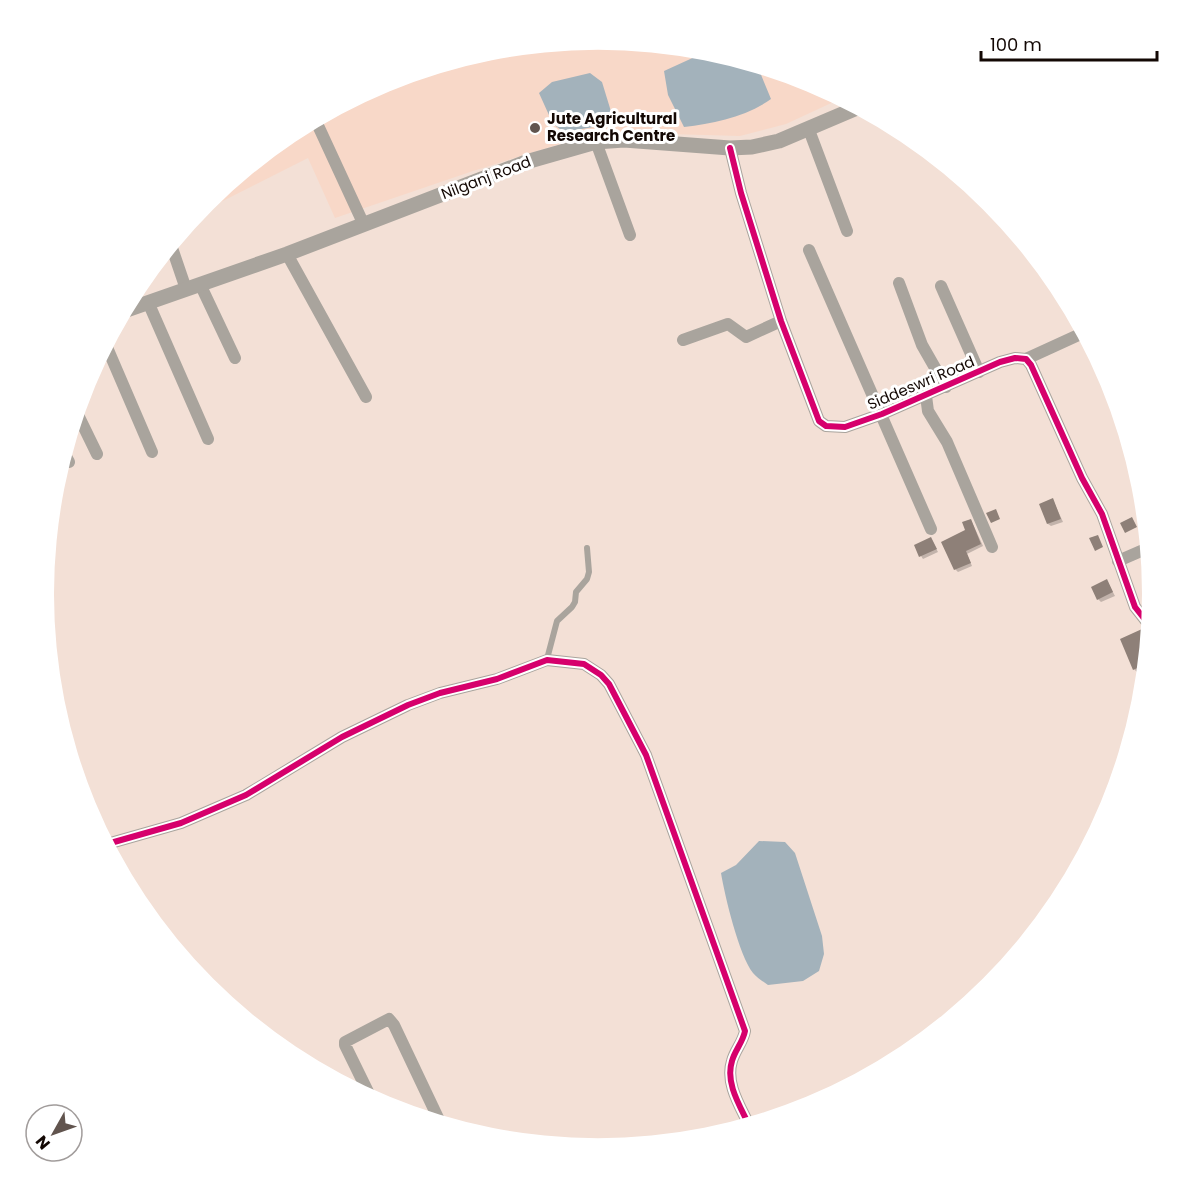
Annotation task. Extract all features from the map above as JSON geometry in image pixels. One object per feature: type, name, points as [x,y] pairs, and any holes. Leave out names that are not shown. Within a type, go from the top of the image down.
[{"type":"street","name":"Nilganj Road","points":[[137,306],[287,254],[526,162],[596,142],[624,140],[730,148],[752,147],[779,141],[850,111]]},
{"type":"street","points":[[319,127],[364,225]]},
{"type":"street","points":[[808,130],[846,231]]},
{"type":"street","points":[[596,142],[630,235]]},
{"type":"street","name":"Siddeswri Road","points":[[730,148],[741,193],[781,321],[819,421],[826,426],[845,427],[882,414],[1008,360],[1026,359],[1077,336]]},
{"type":"street","points":[[809,250],[932,529]]},
{"type":"street","points":[[175,252],[235,358]]},
{"type":"street","points":[[287,254],[366,397]]},
{"type":"street","points":[[899,283],[922,345],[946,387]]},
{"type":"street","points":[[941,286],[979,372]]},
{"type":"street","points":[[148,302],[208,440]]},
{"type":"street","points":[[683,340],[728,324],[747,338],[781,321]]},
{"type":"street","points":[[110,355],[152,452]]},
{"type":"street","points":[[1026,359],[1031,365],[1082,477],[1102,514],[1135,607],[1141,615]]},
{"type":"street","points":[[926,396],[928,411],[946,442],[992,547]]},
{"type":"street","points":[[82,424],[98,454]]},
{"type":"street","points":[[1118,561],[1140,552]]},
{"type":"street","points":[[115,842],[181,823],[246,795],[327,746],[408,705],[440,693],[496,679],[547,660],[584,664],[602,675],[617,696],[646,755],[745,1031],[732,1061],[731,1071],[735,1095],[745,1117]]},
{"type":"street","points":[[364,1084],[345,1042],[389,1020],[394,1025],[435,1112]]},
{"type":"lane","points":[[547,660],[557,621],[574,605],[576,592],[587,579],[589,572],[586,548]]},
{"type":"shaded area","name":"Jute Agricultural Research Centre","points":[[598,50],[670,54],[705,60],[773,78],[832,103],[786,124],[740,136],[598,132],[335,218],[308,158],[222,202],[240,184],[296,141],[358,106],[424,78],[492,60],[527,54]]},
{"type":"shaded area","points":[[693,58],[739,68],[761,74],[771,99],[740,115],[684,127],[668,95],[664,71]]},
{"type":"shaded area","points":[[590,73],[602,82],[613,118],[600,126],[564,132],[553,124],[539,93],[552,82]]},
{"type":"shaded area","points":[[759,841],[785,842],[795,853],[822,936],[824,954],[819,971],[803,981],[768,985],[753,973],[738,940],[721,873],[736,865]]},
{"type":"building","points":[[1053,498],[1061,519],[1047,524],[1039,504]]},
{"type":"building","points":[[996,509],[1000,519],[991,523],[986,513]]},
{"type":"building","points":[[1132,517],[1137,527],[1125,533],[1120,523]]},
{"type":"building","points":[[971,519],[981,544],[966,551],[971,563],[954,570],[941,542],[965,530],[962,522]]},
{"type":"building","points":[[1098,535],[1103,547],[1095,551],[1089,538]]},
{"type":"building","points":[[931,537],[937,549],[919,557],[914,545]]},
{"type":"building","points":[[1107,579],[1113,592],[1097,600],[1091,587]]},
{"type":"building","points":[[1141,629],[1137,668],[1133,670],[1120,639]]},
{"type":"cycle path","points":[[730,148],[741,193],[781,321],[819,421],[826,426],[845,427],[882,414],[1000,362],[1015,358],[1026,359],[1031,365],[1082,478],[1102,514],[1135,607],[1141,615]]},
{"type":"cycle path","points":[[115,842],[181,823],[246,795],[342,737],[408,705],[440,693],[497,679],[547,660],[584,664],[601,675],[609,684],[646,755],[745,1031],[732,1061],[730,1078],[734,1094],[745,1117]]},
{"type":"place","name":"Jute Agricultural Research Centre","points":[[535,128]]}]
